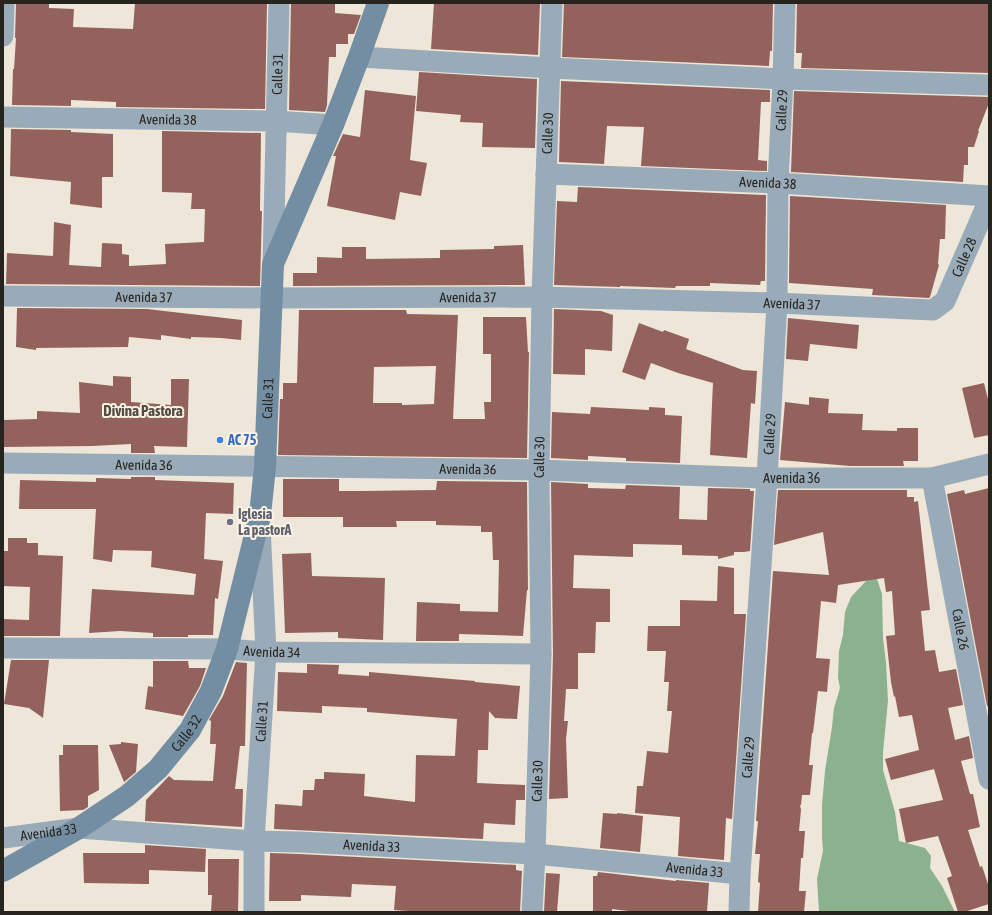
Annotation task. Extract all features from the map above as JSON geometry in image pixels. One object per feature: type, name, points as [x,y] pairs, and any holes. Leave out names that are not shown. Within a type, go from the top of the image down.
[{"type":"main road","points":[[273,264],[333,125],[378,3]]},
{"type":"main road","name":"Calle 31","points":[[260,515],[265,467],[273,264]]},
{"type":"main road","name":"Calle 32","points":[[3,871],[79,828],[127,796],[158,769],[190,730],[211,691],[227,649],[260,515]]},
{"type":"street","points":[[3,36],[4,3]]},
{"type":"street","name":"Calle 31","points":[[273,264],[279,3]]},
{"type":"street","name":"Calle 30","points":[[532,912],[541,654],[539,470],[542,297],[551,68],[552,3]]},
{"type":"street","name":"Calle 29","points":[[739,912],[740,874],[767,478],[777,303],[778,183],[785,3]]},
{"type":"street","points":[[359,57],[783,79],[989,85]]},
{"type":"street","name":"Avenida 38","points":[[3,117],[276,121],[333,125]]},
{"type":"street","name":"Avenida 38","points":[[546,174],[778,183],[989,196]]},
{"type":"street","name":"Calle 28","points":[[933,310],[945,301],[989,200]]},
{"type":"street","name":"Avenida 37","points":[[3,296],[272,298],[542,297],[777,303],[933,310]]},
{"type":"street","name":"Avenida 36","points":[[3,463],[539,470],[767,478],[932,478]]},
{"type":"street","points":[[932,478],[989,464]]},
{"type":"street","name":"Calle 26","points":[[932,478],[989,779]]},
{"type":"street","name":"Calle 31","points":[[254,912],[254,841],[266,652],[260,515]]},
{"type":"street","name":"Avenida 34","points":[[3,648],[227,649],[266,652],[541,654]]},
{"type":"street","name":"Avenida 33","points":[[3,838],[79,828],[254,841],[535,854],[740,874]]},
{"type":"green space","points":[[872,577],[877,579],[882,594],[883,638],[886,663],[888,701],[883,752],[883,770],[895,812],[899,841],[925,848],[931,856],[930,868],[942,886],[955,912],[819,912],[817,879],[823,851],[822,805],[834,708],[840,688],[838,678],[839,651],[843,635],[845,612],[851,597],[867,580]]},
{"type":"building","points":[[16,3],[49,3],[49,8],[74,9],[73,27],[133,29],[135,3],[267,3],[265,109],[116,107],[116,102],[71,100],[71,106],[12,105],[16,38]]},
{"type":"building","points":[[291,3],[335,3],[335,13],[361,15],[354,34],[348,34],[348,44],[336,44],[336,57],[329,57],[327,105],[325,112],[289,110]]},
{"type":"building","points":[[434,3],[540,3],[538,55],[431,49]]},
{"type":"building","points":[[564,3],[773,3],[772,51],[770,51],[769,66],[562,57]]},
{"type":"building","points":[[797,3],[989,3],[989,73],[801,68],[802,53],[796,53]]},
{"type":"building","points":[[419,72],[537,79],[535,148],[482,147],[483,123],[460,122],[461,115],[416,111]]},
{"type":"building","points":[[561,81],[770,90],[770,102],[761,102],[758,160],[767,161],[767,171],[641,166],[644,127],[607,126],[604,164],[559,162]]},
{"type":"building","points":[[365,90],[416,96],[410,160],[427,163],[421,196],[400,192],[395,220],[327,206],[336,156],[333,156],[343,134],[360,137]]},
{"type":"building","points":[[794,91],[989,97],[989,103],[978,131],[974,147],[968,147],[968,165],[964,165],[963,182],[791,172]]},
{"type":"building","points":[[11,129],[71,130],[71,132],[113,134],[113,177],[102,177],[102,208],[70,204],[71,182],[10,176]]},
{"type":"building","points":[[162,131],[261,133],[260,211],[262,211],[260,286],[6,284],[7,253],[53,256],[54,222],[71,225],[69,265],[101,267],[102,243],[122,244],[122,254],[129,255],[129,266],[166,264],[165,244],[204,242],[205,209],[191,209],[192,193],[162,192]]},
{"type":"building","points":[[578,187],[766,195],[765,281],[761,281],[760,285],[710,283],[710,286],[676,286],[675,288],[554,285],[557,201],[577,202]]},
{"type":"building","points":[[790,196],[946,205],[945,239],[940,239],[939,265],[930,297],[872,295],[873,289],[789,283]]},
{"type":"building","points":[[523,245],[525,285],[293,286],[293,273],[317,273],[317,257],[342,258],[342,247],[366,247],[366,259],[440,258],[440,250],[494,249],[494,246]]},
{"type":"building","points":[[17,308],[147,309],[242,320],[241,340],[191,337],[191,339],[161,335],[161,340],[129,337],[128,347],[36,348],[36,350],[16,347]]},
{"type":"building","points":[[554,309],[601,311],[613,315],[612,351],[585,349],[585,375],[553,374]]},
{"type":"building","points":[[299,310],[406,310],[407,314],[458,315],[453,419],[485,419],[484,402],[491,402],[491,354],[483,354],[483,317],[526,317],[529,352],[527,458],[278,455],[280,399],[283,399],[283,383],[297,383]],"holes":[[[436,366],[434,404],[402,405],[402,403],[373,403],[374,367]]]},
{"type":"building","points":[[788,318],[859,325],[857,349],[810,344],[808,361],[786,359]]},
{"type":"building","points":[[639,323],[663,332],[664,330],[689,339],[686,349],[743,370],[757,371],[755,404],[751,403],[747,458],[710,455],[713,383],[678,373],[651,363],[645,380],[622,372]]},
{"type":"building","points":[[113,376],[131,377],[131,402],[171,405],[171,379],[189,379],[187,447],[154,446],[155,453],[131,453],[131,444],[3,447],[3,420],[37,419],[37,411],[80,413],[79,382],[113,386]]},
{"type":"building","points":[[984,383],[989,403],[989,435],[974,438],[962,388]]},
{"type":"building","points":[[809,397],[829,399],[828,413],[863,414],[862,430],[897,431],[897,428],[918,428],[918,461],[903,461],[904,466],[850,466],[780,460],[785,402],[809,405]]},
{"type":"building","points":[[591,407],[649,410],[649,407],[665,408],[665,415],[682,416],[680,463],[626,461],[626,458],[588,456],[588,460],[551,458],[552,412],[590,414]]},
{"type":"building","points":[[131,477],[155,477],[155,480],[234,483],[233,514],[206,513],[204,559],[223,561],[218,599],[215,598],[213,635],[153,637],[153,633],[120,631],[89,633],[92,589],[194,595],[196,574],[151,567],[152,551],[113,550],[112,562],[93,559],[96,509],[19,509],[20,480],[96,482],[96,478],[131,479]]},
{"type":"building","points":[[283,479],[339,479],[339,491],[436,490],[437,481],[527,482],[528,590],[523,636],[459,634],[459,641],[416,641],[417,602],[460,604],[460,611],[498,612],[499,560],[493,560],[492,532],[481,532],[481,526],[436,525],[436,521],[396,521],[397,527],[343,527],[343,517],[283,517]]},
{"type":"building","points":[[551,482],[588,484],[588,488],[625,489],[626,485],[680,487],[679,519],[707,520],[708,488],[750,489],[750,491],[754,491],[750,551],[734,552],[734,555],[718,559],[718,556],[682,555],[682,545],[633,544],[633,557],[574,555],[573,588],[610,589],[610,622],[596,622],[595,653],[578,653],[578,689],[566,689],[564,721],[568,721],[566,739],[568,798],[549,799],[553,654]]},
{"type":"building","points":[[989,488],[989,706],[987,706],[947,494],[964,490],[965,494]]},
{"type":"building","points":[[778,490],[907,490],[907,497],[914,497],[914,502],[918,501],[930,610],[921,611],[925,651],[935,650],[939,672],[956,669],[963,705],[948,708],[955,740],[969,736],[973,758],[961,761],[970,794],[973,794],[980,827],[968,830],[980,867],[982,866],[989,887],[989,904],[964,912],[958,912],[947,878],[952,876],[938,836],[906,843],[899,809],[943,800],[934,769],[891,780],[885,759],[919,750],[912,715],[899,717],[895,696],[894,697],[886,636],[895,635],[892,591],[886,592],[884,578],[838,585],[836,603],[821,601],[816,658],[830,659],[827,692],[818,691],[809,765],[813,765],[810,795],[802,795],[800,805],[799,831],[805,831],[803,858],[801,858],[799,891],[806,891],[804,912],[758,912],[760,854],[755,854],[758,821],[756,821],[773,571],[829,575],[823,532],[774,545]]},
{"type":"building","points":[[8,538],[27,538],[27,543],[38,543],[38,555],[63,556],[60,636],[3,636],[3,619],[29,620],[30,587],[3,586],[3,551],[8,551]]},
{"type":"building","points":[[311,553],[312,576],[385,578],[383,640],[338,638],[338,632],[285,633],[282,554]]},
{"type":"building","points":[[718,566],[734,568],[734,614],[746,614],[732,819],[726,818],[724,860],[678,856],[680,817],[635,813],[637,786],[643,786],[647,751],[668,753],[672,711],[667,711],[669,682],[664,682],[666,651],[647,651],[648,626],[680,626],[680,600],[717,601]]},
{"type":"building","points":[[11,660],[49,660],[43,718],[29,708],[4,704]]},
{"type":"building","points":[[153,661],[188,661],[189,668],[206,668],[200,686],[183,716],[145,709],[148,686],[153,687]]},
{"type":"building","points":[[236,662],[247,663],[245,746],[240,746],[235,789],[243,789],[242,827],[145,821],[146,800],[169,776],[174,780],[213,781],[216,744],[210,744],[211,721],[209,720],[223,696]]},
{"type":"building","points":[[307,664],[339,665],[338,674],[369,676],[369,672],[520,686],[517,719],[495,718],[489,711],[488,750],[478,750],[477,783],[525,785],[525,800],[516,800],[515,825],[484,823],[483,839],[274,829],[275,804],[302,806],[303,790],[314,790],[315,779],[324,779],[324,772],[365,774],[364,796],[415,802],[416,755],[455,756],[457,719],[367,712],[367,708],[322,706],[322,713],[277,711],[278,672],[307,673]]},
{"type":"building","points":[[121,742],[138,744],[136,772],[124,782],[109,745],[121,744]]},
{"type":"building","points":[[63,745],[98,745],[99,790],[88,796],[88,807],[83,810],[60,811],[59,755],[63,755]]},
{"type":"building","points":[[603,813],[643,816],[640,852],[600,848]]},
{"type":"building","points":[[145,845],[206,849],[205,872],[149,870],[149,884],[84,883],[83,853],[145,853]]},
{"type":"building","points":[[270,853],[516,865],[516,870],[522,871],[520,912],[422,912],[394,910],[396,886],[352,884],[351,897],[301,895],[301,901],[269,901]]},
{"type":"building","points":[[208,859],[239,859],[238,912],[211,912],[212,895],[208,895]]},
{"type":"building","points":[[598,872],[676,881],[709,883],[707,912],[637,912],[612,909],[612,912],[593,912],[593,876],[597,876]]},
{"type":"building","points":[[546,873],[560,874],[557,912],[544,912]]},
{"type":"place","name":"AC 75","points":[[220,440]]},
{"type":"place","name":"Iglesia La pastorA","points":[[230,522]]},
{"type":"district","name":"Divina Pastora","points":[[143,411]]}]
